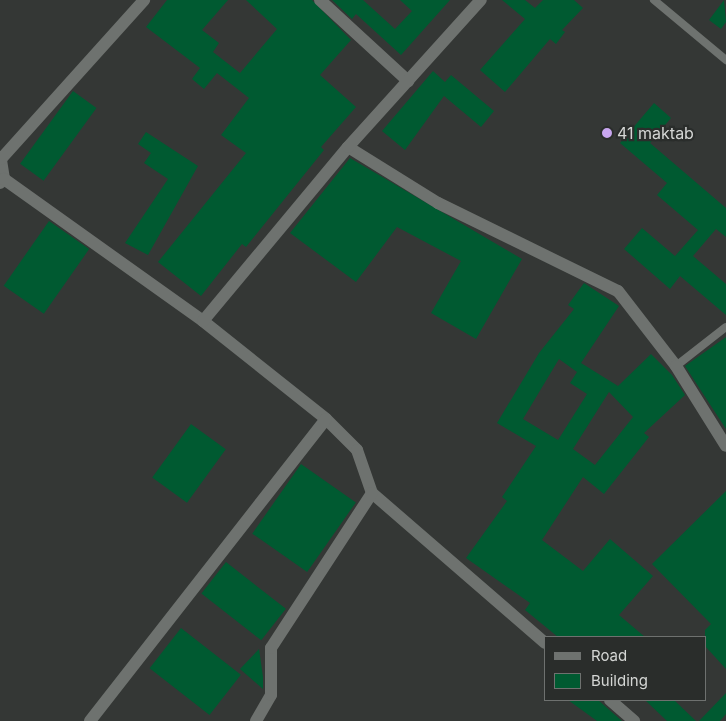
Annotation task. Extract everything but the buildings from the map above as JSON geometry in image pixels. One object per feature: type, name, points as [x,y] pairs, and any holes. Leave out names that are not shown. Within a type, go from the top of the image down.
[{"type":"street","points":[[144,0],[2,159],[2,181],[203,322],[326,418],[357,450],[372,493],[544,642]]},
{"type":"street","points":[[320,0],[408,81]]},
{"type":"street","points":[[203,322],[348,147],[481,0]]},
{"type":"street","points":[[348,147],[438,202],[618,291],[676,366],[726,446]]},
{"type":"street","points":[[90,721],[326,418]]},
{"type":"street","points":[[256,721],[271,695],[271,648],[372,493]]},
{"type":"street","points":[[611,701],[634,721]]},
{"type":"lane","points":[[654,0],[726,60]]},
{"type":"lane","points":[[676,366],[726,326]]},
{"type":"place","name":"41 maktab","points":[[607,133]]}]
